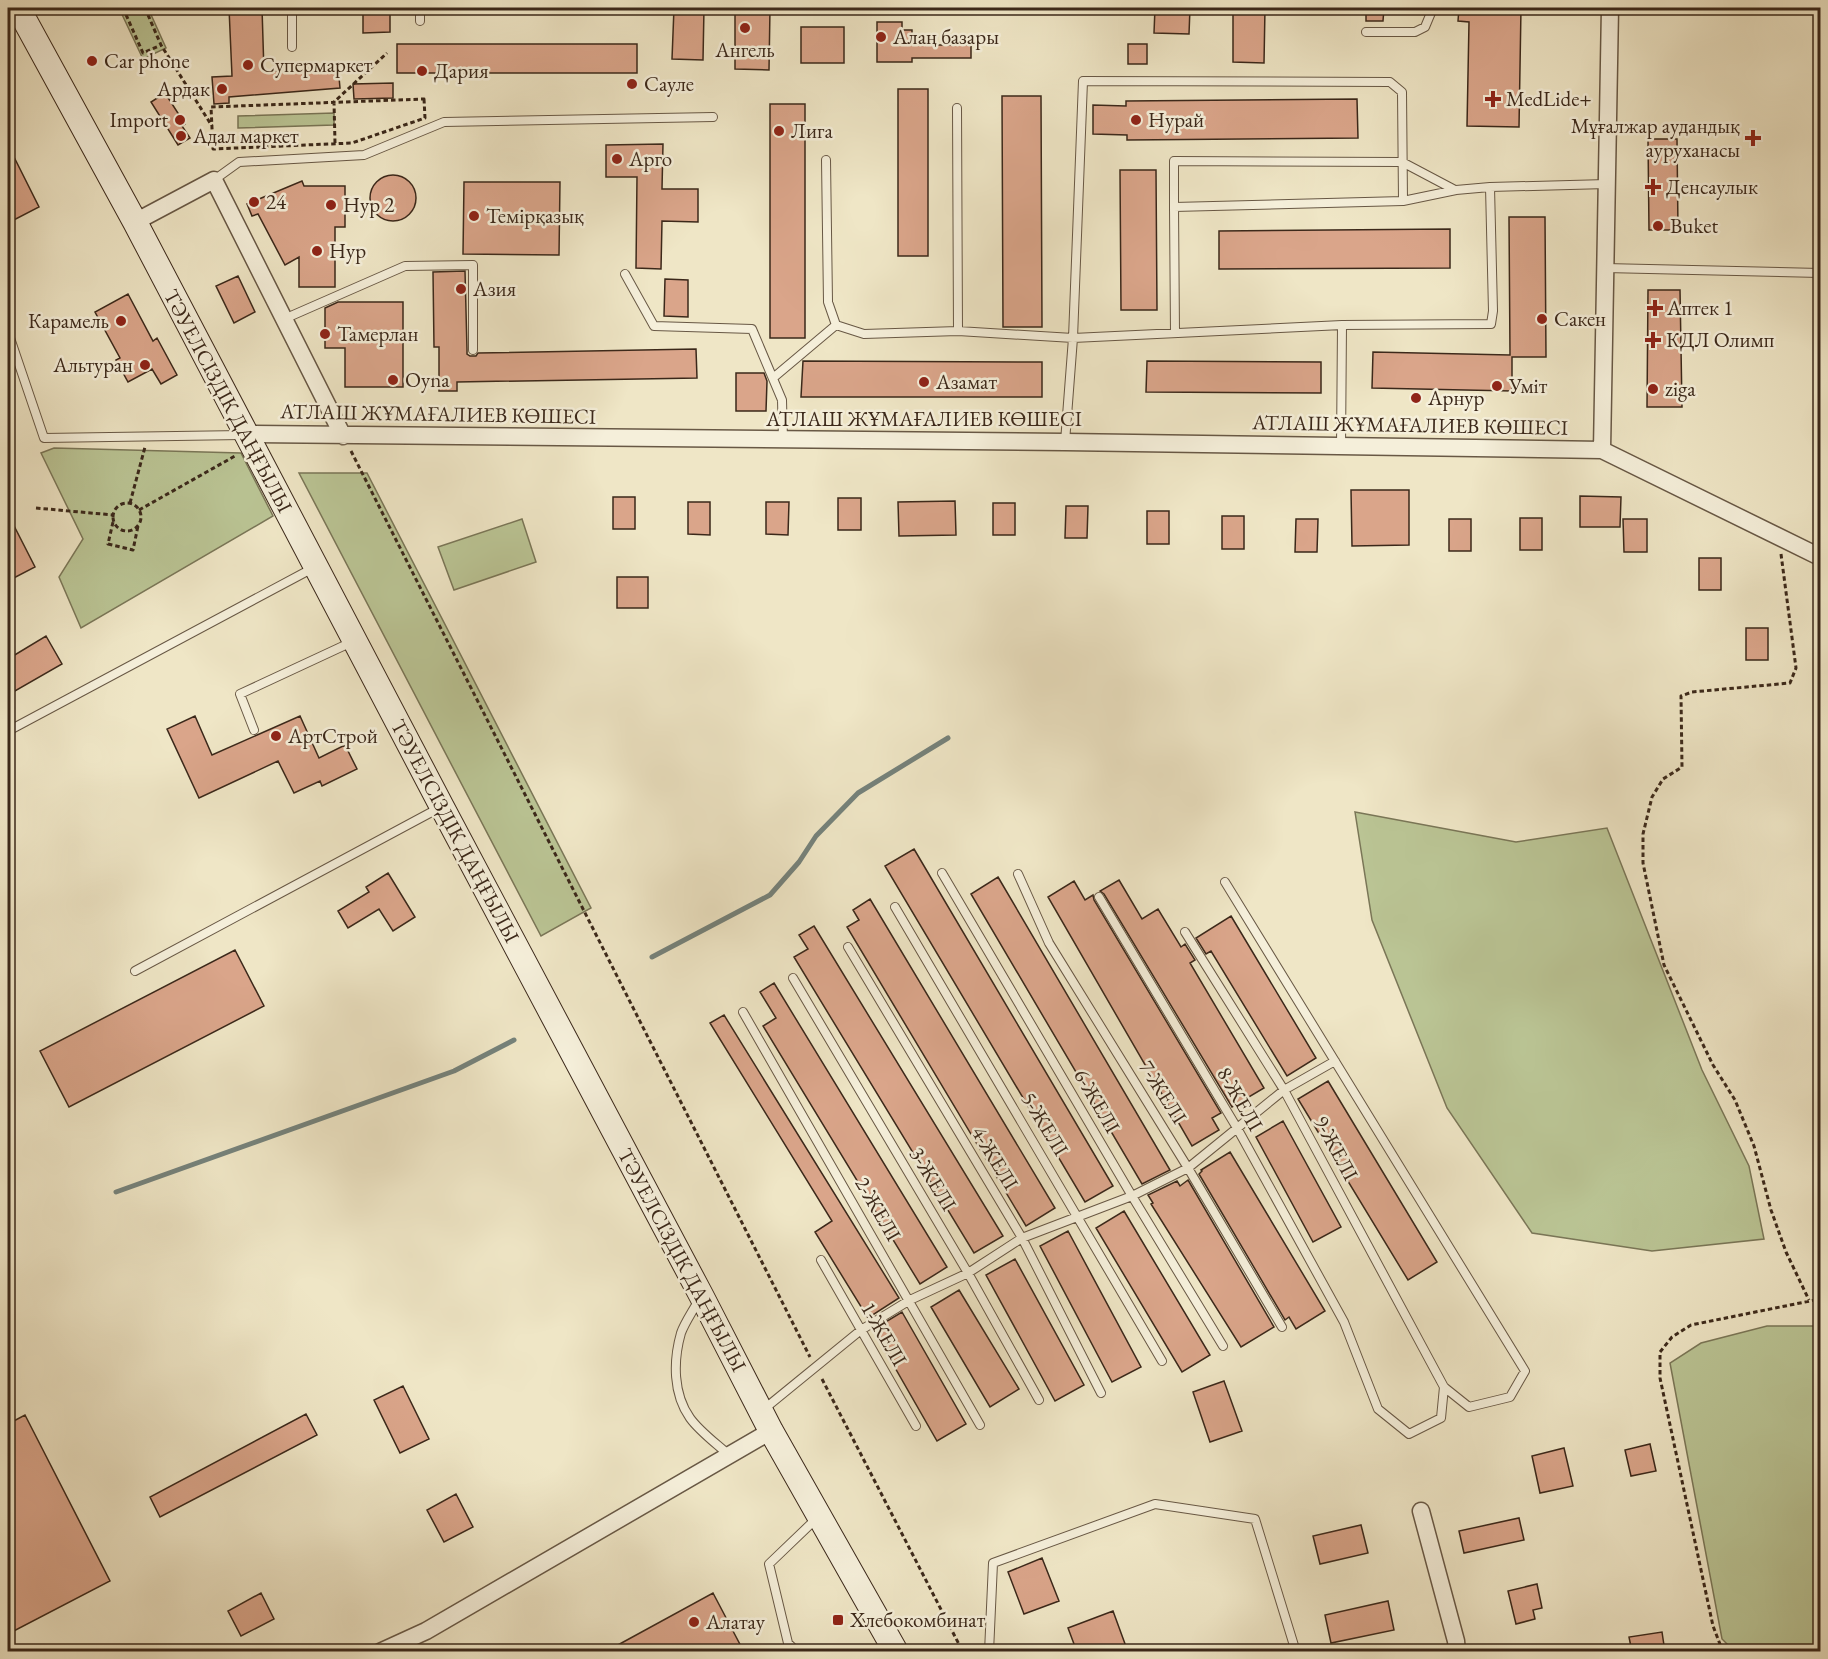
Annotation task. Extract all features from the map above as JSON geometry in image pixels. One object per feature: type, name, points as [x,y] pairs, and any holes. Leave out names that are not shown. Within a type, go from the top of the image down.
[{"type":"street","name":"ТӘУЕЛСІЗДІК ДАҢҒЫЛЫ","points":[[18,8],[135,222],[766,1421],[896,1652]]},
{"type":"street","points":[[1610,8],[1602,450],[1821,557]]},
{"type":"street","points":[[135,222],[214,180],[343,436]]},
{"type":"street","name":"АТЛАШ ЖҰМАҒАЛИЕВ КӨШЕСІ","points":[[248,440],[343,436],[1065,442],[1602,450]]},
{"type":"street","points":[[380,1652],[426,1631],[730,1456],[766,1421]]},
{"type":"street","points":[[1421,1511],[1456,1641],[1456,1652]]},
{"type":"lane","points":[[292,8],[292,47]]},
{"type":"lane","points":[[420,8],[420,21]]},
{"type":"lane","points":[[1366,32],[1415,32],[1425,27],[1433,8]]},
{"type":"lane","points":[[1065,442],[1074,338],[1083,81],[1390,82],[1402,92],[1403,201]]},
{"type":"lane","points":[[957,108],[958,332]]},
{"type":"lane","points":[[214,180],[239,162],[364,155],[444,122],[714,117]]},
{"type":"lane","points":[[826,160],[828,302],[836,325]]},
{"type":"lane","points":[[1175,333],[1174,161],[1402,162],[1456,190]]},
{"type":"lane","points":[[1174,207],[1403,201],[1456,190],[1490,187],[1607,184]]},
{"type":"lane","points":[[836,325],[864,334],[958,332],[1074,338],[1342,325],[1491,324],[1493,311],[1490,187]]},
{"type":"lane","points":[[284,319],[405,266],[472,265],[472,350]]},
{"type":"lane","points":[[1605,268],[1821,273]]},
{"type":"lane","points":[[625,274],[654,326],[752,329],[782,400],[783,441]]},
{"type":"lane","points":[[773,378],[836,325]]},
{"type":"lane","points":[[1341,447],[1342,325]]},
{"type":"lane","points":[[8,332],[44,438],[148,436],[248,440]]},
{"type":"lane","points":[[8,731],[315,567]]},
{"type":"lane","points":[[254,730],[240,694],[354,640]]},
{"type":"lane","points":[[135,971],[442,807]]},
{"type":"lane","name":"6-ЖЕЛІ","points":[[942,873],[1223,1346]]},
{"type":"lane","name":"7-ЖЕЛІ","points":[[1018,874],[1048,943],[1188,1168],[1282,1327]]},
{"type":"lane","points":[[1225,882],[1525,1371],[1510,1397],[1469,1407],[1444,1387]]},
{"type":"lane","name":"8-ЖЕЛІ","points":[[1099,897],[1237,1128],[1344,1322],[1378,1409],[1408,1434],[1441,1418],[1444,1387]]},
{"type":"lane","name":"5-ЖЕЛІ","points":[[895,907],[1162,1361]]},
{"type":"lane","name":"9-ЖЕЛІ","points":[[1185,932],[1284,1090],[1444,1387]]},
{"type":"lane","name":"4-ЖЕЛІ","points":[[848,947],[1022,1238],[1101,1393]]},
{"type":"lane","name":"3-ЖЕЛІ","points":[[793,978],[968,1273],[1039,1400]]},
{"type":"lane","name":"2-ЖЕЛІ","points":[[743,1012],[980,1425]]},
{"type":"lane","points":[[766,1421],[815,1367],[861,1330],[910,1300],[968,1273],[1022,1238],[1132,1196],[1188,1168],[1284,1090],[1335,1061]]},
{"type":"lane","name":"1-ЖЕЛІ","points":[[820,1260],[916,1426]]},
{"type":"lane","points":[[701,1295],[682,1332],[677,1353],[676,1384],[680,1401],[691,1419],[730,1456]]},
{"type":"lane","points":[[989,1652],[993,1563],[1155,1504],[1255,1519],[1296,1652]]},
{"type":"lane","points":[[796,1652],[788,1644],[769,1564],[819,1516]]},
{"type":"path","points":[[123,8],[143,53],[161,45]]},
{"type":"path","points":[[145,8],[161,45],[212,126]]},
{"type":"path","points":[[335,143],[334,102],[387,53]]},
{"type":"path","points":[[424,99],[425,118],[352,143],[213,148],[212,107],[334,102],[424,99]]},
{"type":"path","points":[[130,503],[148,436]]},
{"type":"path","points":[[343,436],[815,1367],[963,1652]]},
{"type":"path","points":[[140,510],[248,440]]},
{"type":"path","points":[[130,503],[140,510],[141,517],[133,550],[108,544],[118,507],[130,503]]},
{"type":"path","points":[[36,508],[114,517]]},
{"type":"path","points":[[114,517],[118,528],[127,531],[139,525]]},
{"type":"path","points":[[1779,536],[1796,668],[1790,682],[1692,692],[1681,696],[1682,767],[1663,779],[1652,797],[1643,834],[1643,863],[1664,965],[1713,1065],[1735,1100],[1754,1146],[1771,1210],[1786,1252],[1809,1300]]},
{"type":"path","points":[[1723,1652],[1713,1626],[1660,1378],[1660,1352],[1672,1337],[1691,1325],[1821,1299]]},
{"type":"green space","points":[[119,8],[148,8],[166,48],[143,59]]},
{"type":"green space","points":[[334,113],[334,125],[238,128],[238,116]]},
{"type":"green space","points":[[54,448],[241,453],[273,516],[81,628],[59,577],[83,539],[41,453]]},
{"type":"green space","points":[[299,473],[367,473],[591,908],[541,936]]},
{"type":"green space","points":[[522,519],[536,562],[454,590],[438,547]]},
{"type":"green space","points":[[1355,812],[1516,842],[1607,828],[1702,1070],[1749,1166],[1764,1239],[1652,1251],[1532,1233],[1447,1108],[1372,920]]},
{"type":"green space","points":[[1767,1326],[1820,1326],[1820,1651],[1734,1651],[1722,1639],[1670,1363],[1701,1343]]},
{"type":"building","points":[[229,8],[262,8],[264,72],[338,66],[340,88],[229,97],[229,103],[214,104],[212,77],[232,76]]},
{"type":"building","points":[[363,8],[390,8],[390,32],[363,33]]},
{"type":"building","points":[[674,8],[704,8],[703,60],[672,59]]},
{"type":"building","points":[[735,8],[770,8],[769,70],[735,69]]},
{"type":"building","points":[[1155,8],[1190,8],[1189,34],[1154,33]]},
{"type":"building","points":[[1233,8],[1265,8],[1264,63],[1233,62]]},
{"type":"building","points":[[1366,8],[1384,8],[1383,21],[1366,21]]},
{"type":"building","points":[[1459,8],[1521,8],[1519,127],[1467,126],[1469,22],[1458,21]]},
{"type":"building","points":[[877,22],[902,22],[902,30],[912,30],[912,45],[971,45],[971,58],[912,58],[912,62],[877,62]]},
{"type":"building","points":[[801,27],[844,27],[844,63],[801,63]]},
{"type":"building","points":[[397,44],[637,44],[637,73],[397,73]]},
{"type":"building","points":[[1128,44],[1147,44],[1147,64],[1128,64]]},
{"type":"building","points":[[393,83],[393,98],[354,99],[353,84]]},
{"type":"building","points":[[898,89],[928,89],[928,256],[898,256]]},
{"type":"building","points":[[165,93],[185,124],[182,126],[190,138],[178,145],[151,102]]},
{"type":"building","points":[[1002,96],[1041,96],[1042,327],[1003,327]]},
{"type":"building","points":[[1357,99],[1358,138],[1127,140],[1127,135],[1093,134],[1093,105],[1126,106],[1126,101]]},
{"type":"building","points":[[770,104],[805,104],[805,338],[770,338]]},
{"type":"building","points":[[1648,139],[1677,139],[1678,230],[1649,230]]},
{"type":"building","points":[[663,144],[662,189],[698,189],[698,222],[662,221],[661,269],[636,268],[637,177],[606,177],[606,145]]},
{"type":"building","points":[[8,145],[39,207],[8,223]]},
{"type":"building","points":[[1120,170],[1156,170],[1157,310],[1121,310]]},
{"type":"building","points":[[393,175],[409,182],[416,198],[409,214],[393,221],[377,214],[370,198],[377,182]]},
{"type":"building","points":[[302,181],[304,186],[345,186],[345,227],[335,227],[335,287],[299,287],[299,257],[285,265],[258,214],[252,216],[247,204]]},
{"type":"building","points":[[464,182],[560,182],[559,255],[463,254]]},
{"type":"building","points":[[1509,217],[1545,217],[1546,357],[1512,357],[1512,391],[1372,388],[1373,352],[1510,355]]},
{"type":"building","points":[[1450,229],[1450,268],[1219,269],[1219,231]]},
{"type":"building","points":[[465,271],[467,354],[470,356],[476,356],[478,353],[696,349],[697,378],[457,382],[457,391],[439,391],[439,347],[434,347],[433,272]]},
{"type":"building","points":[[238,276],[255,312],[234,323],[216,286]]},
{"type":"building","points":[[665,279],[688,280],[688,317],[664,316]]},
{"type":"building","points":[[1648,290],[1680,290],[1682,407],[1647,407]]},
{"type":"building","points":[[128,294],[153,341],[157,338],[177,375],[161,384],[152,369],[128,382],[116,360],[120,358],[95,312]]},
{"type":"building","points":[[338,302],[403,302],[403,387],[345,387],[345,348],[325,348],[325,308]]},
{"type":"building","points":[[803,361],[1042,362],[1042,397],[801,397]]},
{"type":"building","points":[[1147,361],[1321,362],[1321,393],[1146,392]]},
{"type":"building","points":[[736,373],[764,373],[767,381],[766,411],[736,411]]},
{"type":"building","points":[[1351,490],[1409,490],[1409,545],[1352,546]]},
{"type":"building","points":[[1580,496],[1621,497],[1620,527],[1580,527]]},
{"type":"building","points":[[613,497],[635,497],[635,529],[613,529]]},
{"type":"building","points":[[838,498],[861,498],[861,530],[838,530]]},
{"type":"building","points":[[955,501],[956,535],[899,536],[898,502]]},
{"type":"building","points":[[688,502],[710,502],[710,535],[688,534]]},
{"type":"building","points":[[766,502],[789,502],[788,535],[766,534]]},
{"type":"building","points":[[993,503],[1015,503],[1015,535],[993,535]]},
{"type":"building","points":[[1066,506],[1088,506],[1087,538],[1065,538]]},
{"type":"building","points":[[1147,511],[1169,511],[1169,544],[1147,544]]},
{"type":"building","points":[[8,514],[35,567],[8,581]]},
{"type":"building","points":[[1222,516],[1244,516],[1244,549],[1222,549]]},
{"type":"building","points":[[1520,518],[1542,518],[1542,550],[1520,550]]},
{"type":"building","points":[[1296,519],[1318,519],[1317,552],[1295,552]]},
{"type":"building","points":[[1449,519],[1471,519],[1471,551],[1449,551]]},
{"type":"building","points":[[1623,519],[1647,519],[1647,552],[1624,552]]},
{"type":"building","points":[[1699,558],[1721,558],[1721,590],[1699,590]]},
{"type":"building","points":[[617,577],[648,577],[648,608],[617,608]]},
{"type":"building","points":[[1746,628],[1768,628],[1768,660],[1746,660]]},
{"type":"building","points":[[46,636],[62,664],[8,695],[8,659]]},
{"type":"building","points":[[195,716],[212,755],[300,716],[319,758],[345,745],[357,769],[322,786],[320,781],[294,793],[278,761],[199,798],[167,729]]},
{"type":"building","points":[[914,849],[1113,1186],[1085,1202],[885,866]]},
{"type":"building","points":[[388,873],[415,917],[393,931],[379,909],[348,928],[338,911],[369,892],[366,887]]},
{"type":"building","points":[[998,877],[1170,1170],[1142,1184],[971,894]]},
{"type":"building","points":[[1119,880],[1142,919],[1158,909],[1181,947],[1185,944],[1195,960],[1190,963],[1264,1088],[1232,1107],[1104,894],[1100,891]]},
{"type":"building","points":[[1074,881],[1085,900],[1093,895],[1221,1113],[1212,1118],[1219,1130],[1192,1146],[1048,897]]},
{"type":"building","points":[[870,899],[1055,1208],[1026,1226],[847,927],[859,920],[853,910]]},
{"type":"building","points":[[1231,916],[1316,1058],[1287,1076],[1211,951],[1206,954],[1196,938]]},
{"type":"building","points":[[814,926],[1003,1236],[974,1253],[794,957],[808,949],[799,935]]},
{"type":"building","points":[[235,950],[264,1006],[69,1107],[40,1051]]},
{"type":"building","points":[[774,983],[947,1267],[920,1284],[763,1026],[776,1018],[760,992]]},
{"type":"building","points":[[724,1015],[899,1298],[868,1318],[815,1232],[832,1221],[710,1023]]},
{"type":"building","points":[[1328,1081],[1437,1262],[1408,1280],[1298,1099]]},
{"type":"building","points":[[1283,1121],[1341,1227],[1313,1242],[1256,1137]]},
{"type":"building","points":[[1230,1152],[1325,1311],[1296,1329],[1289,1317],[1285,1320],[1199,1174],[1201,1170]]},
{"type":"building","points":[[1188,1180],[1274,1327],[1241,1347],[1151,1204],[1153,1203],[1148,1195],[1177,1181],[1180,1186]]},
{"type":"building","points":[[1124,1211],[1210,1355],[1182,1372],[1096,1228]]},
{"type":"building","points":[[1068,1231],[1141,1367],[1112,1382],[1040,1246]]},
{"type":"building","points":[[1015,1259],[1084,1385],[1055,1401],[986,1275]]},
{"type":"building","points":[[959,1290],[1019,1389],[990,1407],[931,1307]]},
{"type":"building","points":[[902,1312],[966,1424],[937,1441],[874,1331]]},
{"type":"building","points":[[1224,1381],[1242,1431],[1210,1442],[1193,1392]]},
{"type":"building","points":[[403,1386],[429,1439],[400,1453],[374,1400]]},
{"type":"building","points":[[306,1414],[317,1435],[160,1517],[150,1497]]},
{"type":"building","points":[[25,1415],[110,1581],[8,1634],[8,1424]]},
{"type":"building","points":[[1650,1444],[1656,1471],[1631,1476],[1625,1450]]},
{"type":"building","points":[[1564,1448],[1573,1486],[1540,1493],[1532,1456]]},
{"type":"building","points":[[456,1494],[473,1527],[444,1542],[427,1510]]},
{"type":"building","points":[[1519,1518],[1524,1540],[1464,1553],[1459,1531]]},
{"type":"building","points":[[1361,1525],[1368,1553],[1320,1564],[1313,1536]]},
{"type":"building","points":[[1042,1558],[1059,1601],[1024,1614],[1008,1572]]},
{"type":"building","points":[[1537,1584],[1542,1608],[1533,1610],[1535,1619],[1516,1624],[1508,1591]]},
{"type":"building","points":[[261,1593],[274,1619],[241,1636],[228,1611]]},
{"type":"building","name":"Алатау","points":[[713,1593],[744,1652],[605,1652]]},
{"type":"building","points":[[1388,1601],[1394,1630],[1331,1643],[1325,1615]]},
{"type":"building","points":[[1113,1611],[1128,1652],[1077,1652],[1068,1628]]},
{"type":"building","points":[[1662,1632],[1665,1652],[1632,1652],[1629,1637]]},
{"type":"waterway","points":[[652,957],[770,895],[799,862],[816,836],[858,793],[948,738]]},
{"type":"waterway","points":[[116,1192],[454,1071],[514,1040]]},
{"type":"place","name":"Ангель","points":[[745,28]]},
{"type":"place","name":"Алаң базары","points":[[881,37]]},
{"type":"place","name":"Car phone","points":[[92,61]]},
{"type":"place","name":"Супермаркет","points":[[248,65]]},
{"type":"place","name":"Дария","points":[[422,71]]},
{"type":"place","name":"Сауле","points":[[632,84]]},
{"type":"place","name":"Ардак","points":[[222,89]]},
{"type":"place","name":"MedLide+","points":[[1493,99]]},
{"type":"place","name":"Import","points":[[180,120]]},
{"type":"place","name":"Нурай","points":[[1136,120]]},
{"type":"place","name":"Лига","points":[[779,131]]},
{"type":"place","name":"Адал маркет","points":[[181,136]]},
{"type":"place","name":"Мұғалжар аудандық ауруханасы","points":[[1753,138]]},
{"type":"place","name":"Арго","points":[[617,159]]},
{"type":"place","name":"Денсаулык","points":[[1653,187]]},
{"type":"place","name":"24","points":[[254,202]]},
{"type":"place","name":"Нур 2","points":[[331,205]]},
{"type":"place","name":"Темірқазық","points":[[474,216]]},
{"type":"place","name":"Buket","points":[[1658,226]]},
{"type":"place","name":"Нур","points":[[317,251]]},
{"type":"place","name":"Азия","points":[[461,289]]},
{"type":"place","name":"Аптек 1","points":[[1655,308]]},
{"type":"place","name":"Сакен","points":[[1542,319]]},
{"type":"place","name":"Карамель","points":[[121,321]]},
{"type":"place","name":"Тамерлан","points":[[325,334]]},
{"type":"place","name":"КДЛ Олимп","points":[[1653,340]]},
{"type":"place","name":"Альтуран","points":[[145,365]]},
{"type":"place","name":"Oyna","points":[[393,380]]},
{"type":"place","name":"Азамат","points":[[924,382]]},
{"type":"place","name":"Умiт","points":[[1497,386]]},
{"type":"place","name":"ziga","points":[[1653,389]]},
{"type":"place","name":"Арнур","points":[[1416,398]]},
{"type":"place","name":"АртСтрой","points":[[276,736]]},
{"type":"place","name":"Хлебокомбинат","points":[[838,1620]]},
{"type":"place","name":"Алатау","points":[[694,1622]]}]
